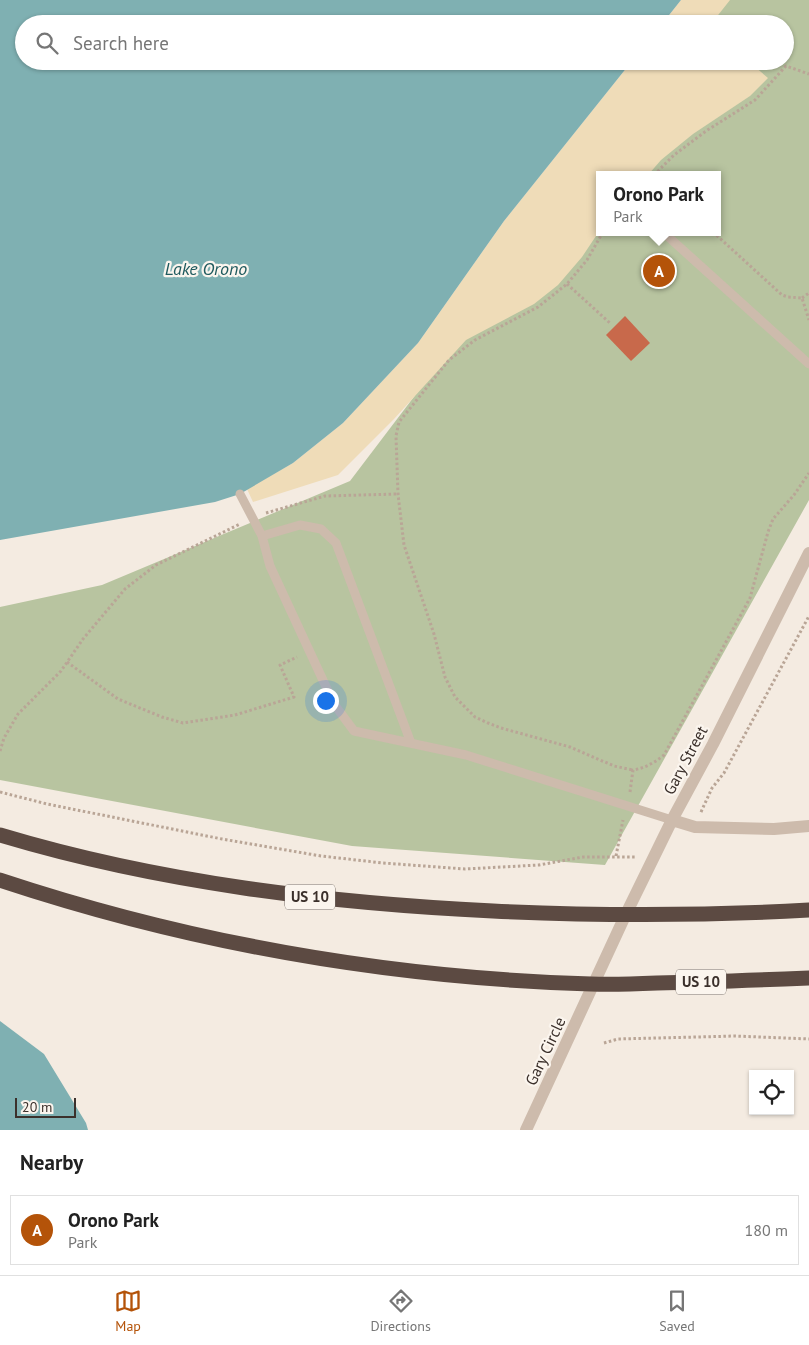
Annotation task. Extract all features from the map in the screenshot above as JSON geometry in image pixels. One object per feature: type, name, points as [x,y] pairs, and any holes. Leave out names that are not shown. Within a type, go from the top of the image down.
[{"type":"highway","name":"US 10","points":[[0,835],[53,850],[234,887],[422,908],[625,916],[809,910]]},
{"type":"highway","name":"US 10","points":[[0,880],[50,897],[111,914],[252,946],[413,972],[593,984],[809,978]]},
{"type":"street","name":"Gary Street","points":[[593,984],[672,820],[713,744],[809,553]]},
{"type":"street","points":[[672,820],[695,827],[774,828],[809,826]]},
{"type":"street","name":"Gary Circle","points":[[526,1130],[593,984]]},
{"type":"lane","points":[[666,236],[809,364]]},
{"type":"lane","points":[[240,494],[262,536],[270,566],[334,704],[354,731],[466,755],[672,820]]},
{"type":"lane","points":[[262,536],[300,525],[320,528],[336,544],[410,743]]},
{"type":"path","points":[[794,69],[809,74]]},
{"type":"path","points":[[658,171],[674,155],[699,136],[755,100],[782,70]]},
{"type":"path","points":[[601,236],[587,260],[567,284],[538,307],[475,340],[449,360],[399,422],[396,436],[398,494],[404,545],[434,634],[445,677],[455,697],[475,716],[488,723],[570,747],[614,766],[633,770],[644,768],[656,762],[664,755],[750,598],[773,519],[794,495],[809,473]]},
{"type":"path","points":[[717,236],[782,294],[788,297],[802,298],[809,293]]},
{"type":"path","points":[[567,284],[611,324]]},
{"type":"path","points":[[802,298],[809,320]]},
{"type":"path","points":[[262,514],[325,496],[398,494]]},
{"type":"path","points":[[0,751],[4,738],[18,714],[61,671],[83,639],[125,589],[156,566],[246,521]]},
{"type":"path","points":[[695,827],[712,788],[724,773],[809,616]]},
{"type":"path","points":[[67,662],[118,699],[162,717],[183,723],[235,715],[294,697],[280,665]]},
{"type":"path","points":[[632,785],[633,770]]},
{"type":"path","points":[[0,792],[47,804],[222,839],[321,856],[383,863],[465,869],[539,864],[583,857],[654,857]]},
{"type":"path","points":[[616,856],[623,821]]},
{"type":"path","points":[[604,1043],[618,1040],[735,1036],[809,1039]]},
{"type":"green space","points":[[715,0],[809,0],[809,500],[605,865],[352,846],[0,780],[0,607],[102,585],[350,481],[662,70],[794,70],[794,15],[704,15]]},
{"type":"sand","points":[[681,0],[730,0],[718,15],[669,15]]},
{"type":"sand","points":[[625,70],[759,70],[768,78],[750,96],[693,134],[661,160],[651,171],[596,171],[596,236],[582,257],[558,285],[534,304],[466,340],[394,419],[338,475],[253,502],[247,489],[293,463],[343,423],[418,343],[504,221]]},
{"type":"water","name":"Lake Orono","points":[[0,0],[681,0],[669,15],[15,15],[15,70],[625,70],[504,221],[418,343],[343,423],[293,463],[240,494],[215,502],[0,540]]},
{"type":"water","points":[[0,1021],[44,1054],[86,1123],[88,1130],[0,1130]]},
{"type":"building","points":[[625,316],[650,343],[631,361],[606,335]]},
{"type":"place","name":"Orono Park","points":[[659,271]]}]
